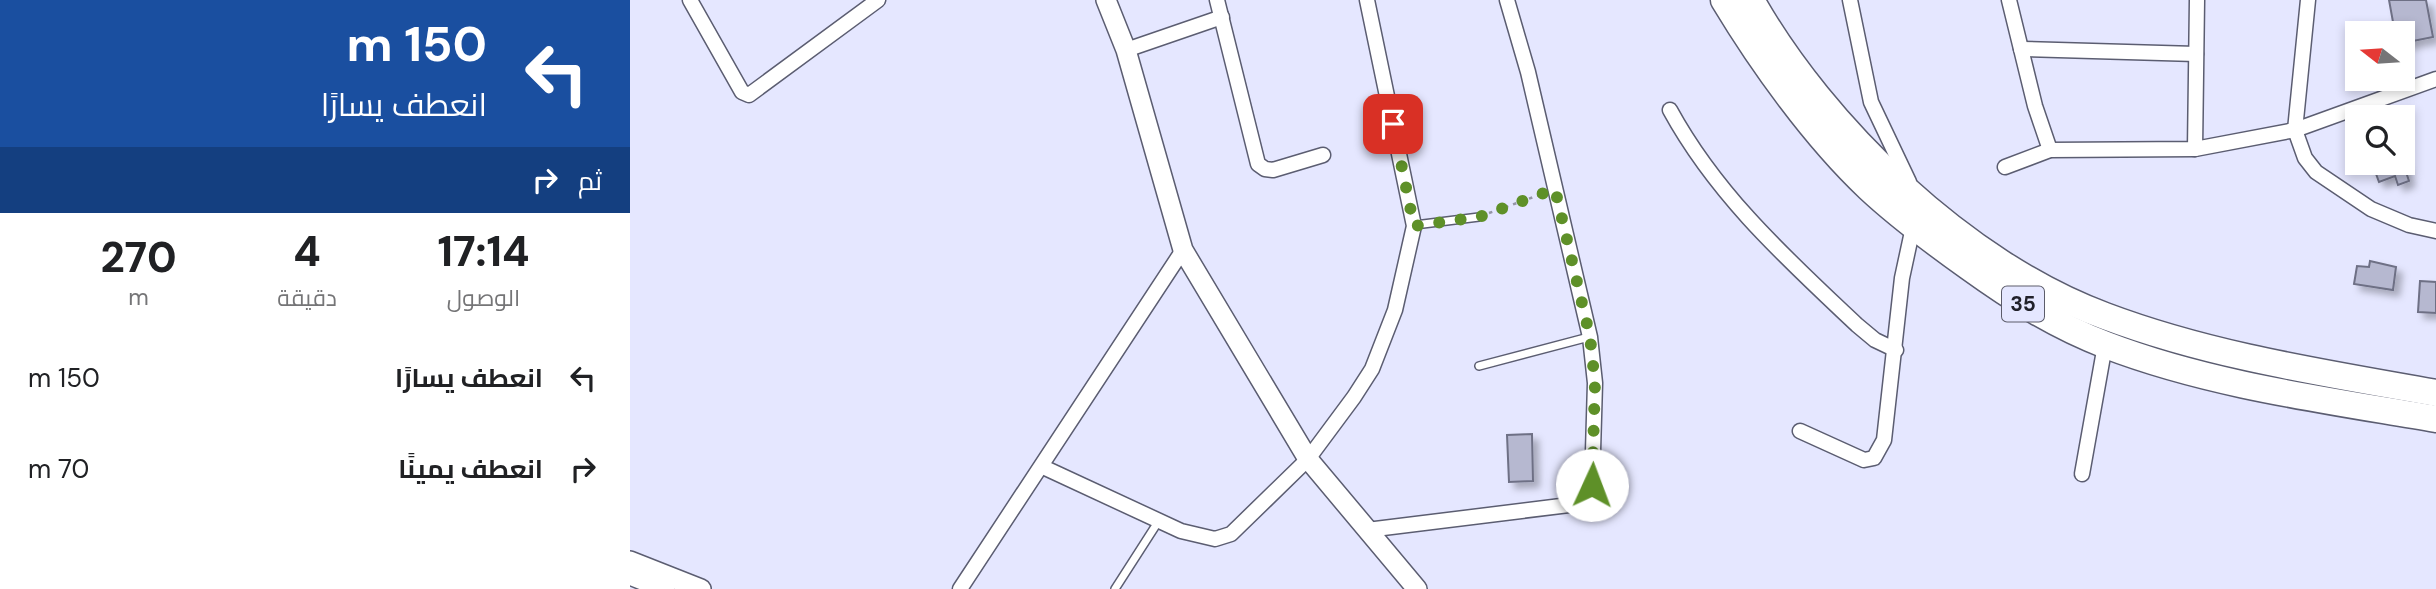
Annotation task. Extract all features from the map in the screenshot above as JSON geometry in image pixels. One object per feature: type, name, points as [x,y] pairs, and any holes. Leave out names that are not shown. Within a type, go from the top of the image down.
[{"type":"highway","name":"35","points":[[1724,0],[1755,52],[1867,186],[1913,227],[2011,298],[2054,323],[2105,345],[2198,373],[2436,419]]},
{"type":"highway","name":"35","points":[[1751,0],[1768,29],[1836,120],[1916,200],[2035,283],[2104,316],[2192,343],[2300,368],[2436,393]]},
{"type":"street","points":[[691,0],[742,92],[749,95],[878,0]]},
{"type":"street","points":[[1106,0],[1126,50],[1183,250],[1308,459],[1417,589]]},
{"type":"street","points":[[1217,0],[1258,164],[1273,170],[1323,155]]},
{"type":"street","points":[[1043,467],[1158,522],[1215,539],[1231,534],[1308,459],[1354,397],[1388,333],[1414,226],[1367,0]]},
{"type":"street","points":[[1367,530],[1569,505],[1587,497],[1592,485],[1595,383],[1590,337],[1528,72],[1507,0]]},
{"type":"street","points":[[1850,0],[1871,102],[1916,200]]},
{"type":"street","points":[[2009,0],[2050,150]]},
{"type":"street","points":[[2194,149],[2197,0]]},
{"type":"street","points":[[2308,0],[2295,130],[2305,158],[2329,182],[2371,209],[2409,225],[2436,231]]},
{"type":"street","points":[[1126,50],[1222,17]]},
{"type":"street","points":[[2021,49],[2196,54]]},
{"type":"street","points":[[2005,167],[2050,150],[2194,149],[2295,130],[2436,79]]},
{"type":"street","points":[[1670,110],[1694,153],[1741,212],[1857,325],[1875,340],[1896,350]]},
{"type":"street","points":[[1800,431],[1864,460],[1874,458],[1884,440],[1902,278],[1913,227]]},
{"type":"street","points":[[960,589],[1043,467],[1183,250]]},
{"type":"street","points":[[2082,474],[2105,345]]},
{"type":"street","points":[[630,561],[701,589]]},
{"type":"street","points":[[630,575],[665,589]]},
{"type":"lane","points":[[1414,226],[1479,217]]},
{"type":"lane","points":[[1479,366],[1590,337]]},
{"type":"lane","points":[[1115,589],[1158,522]]},
{"type":"path","points":[[1479,217],[1555,189]]},
{"type":"building","points":[[2389,0],[2426,0],[2433,37],[2415,41],[2415,21],[2393,21]]},
{"type":"building","points":[[2376,175],[2407,175],[2409,181],[2398,185],[2395,176],[2379,182]]},
{"type":"building","points":[[2370,261],[2396,267],[2393,290],[2354,284],[2357,266],[2369,267]]},
{"type":"building","points":[[2420,281],[2436,282],[2436,313],[2418,312]]},
{"type":"building","points":[[1532,434],[1533,481],[1509,482],[1507,435]]},
{"type":"route","points":[[1393,124],[1414,226],[1479,217],[1555,189],[1590,337],[1595,383],[1592,485]]}]
